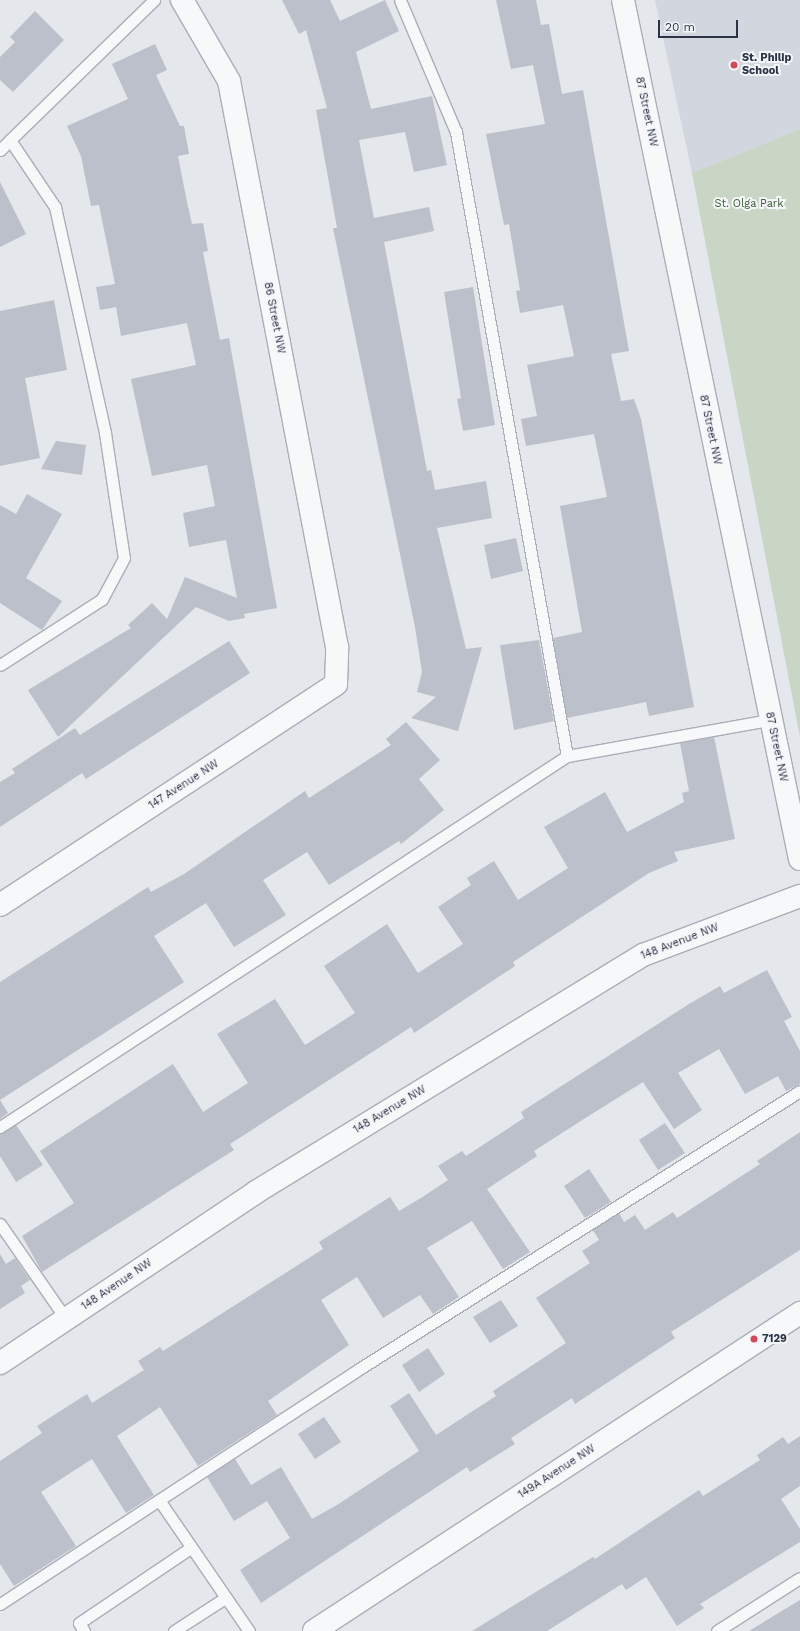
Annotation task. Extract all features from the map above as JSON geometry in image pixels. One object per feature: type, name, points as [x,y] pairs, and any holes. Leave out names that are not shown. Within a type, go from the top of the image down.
[{"type":"street","name":"86 Street NW","points":[[182,0],[229,81],[337,647]]},
{"type":"street","name":"87 Street NW","points":[[623,0],[770,720],[800,859]]},
{"type":"street","name":"147 Avenue NW","points":[[0,905],[336,684],[337,647]]},
{"type":"street","name":"148 Avenue NW","points":[[0,1363],[256,1192],[643,955],[800,896]]},
{"type":"street","name":"149A Avenue NW","points":[[314,1631],[800,1313]]},
{"type":"lane","points":[[0,150],[154,0]]},
{"type":"lane","points":[[400,0],[456,132],[567,756]]},
{"type":"lane","points":[[0,665],[102,599],[124,558],[105,434],[55,207],[10,140]]},
{"type":"lane","points":[[0,1127],[567,756],[770,720]]},
{"type":"lane","points":[[0,1604],[359,1369],[800,1091]]},
{"type":"lane","points":[[0,1224],[66,1319]]},
{"type":"lane","points":[[159,1500],[190,1548],[249,1631]]},
{"type":"lane","points":[[84,1631],[79,1623],[190,1548]]},
{"type":"lane","points":[[716,1631],[800,1578]]},
{"type":"lane","points":[[174,1631],[225,1598]]},
{"type":"shaded area","name":"St. Philip School","points":[[655,0],[800,0],[800,129],[692,173]]},
{"type":"green space","name":"St. Olga Park","points":[[800,129],[800,737],[692,173]]},
{"type":"building","points":[[282,0],[330,0],[340,21],[385,0],[399,31],[356,52],[371,109],[432,96],[447,165],[414,172],[405,132],[359,140],[374,218],[429,207],[434,231],[384,242],[427,471],[431,470],[435,490],[486,481],[492,518],[437,528],[466,649],[482,647],[458,731],[411,718],[436,697],[417,692],[422,672],[415,627],[333,228],[337,228],[316,110],[327,108],[306,30],[299,34]]},
{"type":"building","points":[[496,0],[536,0],[541,25],[549,24],[562,94],[583,90],[629,351],[611,354],[621,401],[634,399],[641,419],[694,707],[649,716],[646,702],[567,718],[553,638],[582,632],[560,506],[607,497],[594,434],[526,446],[521,419],[537,416],[527,365],[574,356],[563,305],[520,313],[516,291],[520,290],[509,224],[504,225],[486,134],[545,124],[533,65],[511,69]]},
{"type":"building","points":[[35,11],[64,40],[13,92],[0,80],[0,57],[15,42],[10,37]]},
{"type":"building","points":[[155,44],[167,70],[156,75],[180,126],[184,126],[189,154],[178,156],[192,224],[203,223],[208,251],[203,252],[220,340],[229,338],[277,608],[244,614],[245,618],[229,621],[196,607],[58,737],[28,690],[131,628],[128,625],[152,603],[167,619],[185,577],[237,598],[226,540],[189,547],[183,513],[215,506],[207,465],[152,476],[131,379],[196,365],[187,323],[121,336],[116,307],[100,310],[96,287],[115,284],[99,205],[91,206],[81,156],[67,126],[128,99],[112,64]]},
{"type":"building","points":[[0,182],[26,234],[0,247]]},
{"type":"building","points":[[473,287],[495,425],[463,431],[457,399],[461,398],[444,292]]},
{"type":"building","points":[[54,300],[67,370],[25,378],[40,458],[0,466],[0,311]]},
{"type":"building","points":[[56,441],[86,445],[82,475],[41,469]]},
{"type":"building","points":[[27,494],[62,514],[26,578],[62,601],[42,630],[0,603],[0,505],[16,514]]},
{"type":"building","points":[[516,538],[523,571],[491,579],[484,545]]},
{"type":"building","points":[[539,640],[554,721],[514,730],[500,645]]},
{"type":"building","points":[[229,641],[250,673],[86,779],[82,773],[0,827],[0,782],[15,773],[12,769],[75,728],[80,735]]},
{"type":"building","points":[[406,722],[440,760],[419,779],[444,810],[401,844],[399,841],[329,885],[307,852],[263,880],[286,915],[234,947],[206,903],[154,936],[184,982],[0,1100],[0,982],[148,887],[151,892],[184,874],[305,791],[309,798],[391,745],[386,739]]},
{"type":"building","points":[[714,737],[735,839],[674,852],[678,861],[649,873],[513,962],[515,966],[414,1033],[411,1027],[230,1144],[234,1150],[42,1272],[22,1236],[74,1203],[40,1151],[173,1064],[203,1112],[248,1083],[217,1034],[275,999],[305,1045],[355,1013],[324,966],[387,924],[418,973],[463,944],[438,907],[471,885],[467,878],[494,861],[518,900],[568,868],[544,827],[605,792],[627,832],[684,802],[682,793],[689,791],[680,743]]},
{"type":"building","points":[[767,970],[792,1017],[784,1021],[800,1051],[800,1084],[786,1091],[778,1076],[745,1094],[719,1049],[678,1073],[702,1110],[674,1129],[643,1082],[587,1117],[534,1151],[537,1156],[487,1189],[530,1252],[503,1269],[472,1221],[427,1248],[459,1297],[433,1314],[420,1295],[383,1318],[357,1277],[321,1300],[349,1345],[268,1401],[277,1415],[198,1466],[160,1407],[117,1436],[154,1495],[126,1513],[92,1459],[41,1492],[76,1546],[14,1586],[0,1564],[0,1461],[42,1433],[37,1426],[87,1394],[92,1403],[144,1370],[138,1361],[160,1347],[163,1351],[323,1249],[319,1242],[390,1197],[399,1211],[421,1198],[448,1180],[438,1166],[462,1151],[466,1156],[524,1118],[521,1112],[689,1004],[720,986],[724,993]]},
{"type":"building","points":[[0,1100],[8,1113],[0,1119]]},
{"type":"building","points":[[665,1123],[685,1153],[658,1170],[639,1140]]},
{"type":"building","points":[[16,1125],[43,1165],[16,1182],[0,1156],[0,1134]]},
{"type":"building","points":[[800,1132],[800,1250],[671,1332],[675,1338],[575,1404],[572,1398],[511,1438],[515,1444],[470,1472],[467,1467],[261,1603],[240,1570],[290,1538],[267,1501],[234,1521],[207,1477],[235,1459],[251,1485],[281,1467],[312,1519],[337,1505],[419,1451],[390,1406],[409,1393],[436,1435],[496,1396],[493,1391],[566,1343],[536,1298],[590,1263],[582,1251],[599,1240],[593,1230],[619,1213],[624,1222],[635,1215],[645,1230],[673,1212],[677,1218],[760,1164],[757,1161]]},
{"type":"building","points":[[589,1169],[611,1202],[585,1218],[564,1186]]},
{"type":"building","points":[[0,1254],[6,1264],[15,1258],[30,1280],[21,1286],[25,1293],[0,1309]]},
{"type":"building","points":[[501,1300],[518,1326],[490,1343],[473,1317]]},
{"type":"building","points":[[428,1348],[445,1374],[419,1392],[402,1365]]},
{"type":"building","points":[[324,1417],[341,1442],[315,1459],[298,1434]]},
{"type":"building","points":[[800,1436],[800,1486],[781,1499],[800,1529],[800,1542],[700,1604],[704,1608],[677,1626],[646,1577],[626,1590],[622,1584],[547,1631],[472,1631],[593,1557],[595,1559],[699,1490],[703,1496],[760,1460],[757,1455],[783,1437],[788,1444]]},
{"type":"building","points":[[800,1600],[800,1631],[749,1631]]},
{"type":"place","name":"St. Philip School","points":[[734,65]]},
{"type":"place","name":"7129","points":[[754,1339]]}]
